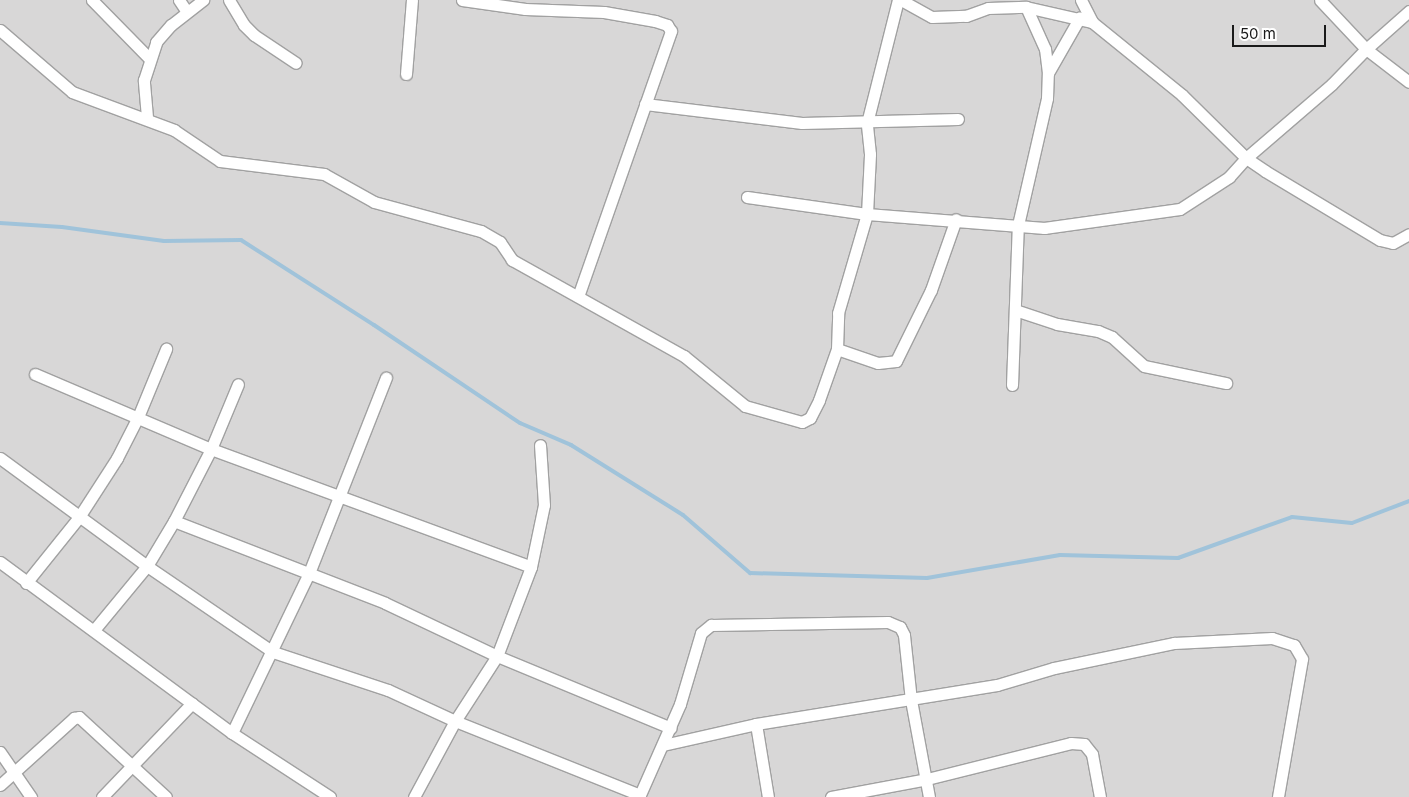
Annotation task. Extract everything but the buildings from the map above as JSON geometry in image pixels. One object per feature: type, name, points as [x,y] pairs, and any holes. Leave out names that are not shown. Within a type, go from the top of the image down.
[{"type":"street","points":[[92,0],[148,58]]},
{"type":"street","points":[[179,0],[187,12]]},
{"type":"street","points":[[147,117],[144,80],[148,58],[156,42],[187,12],[203,0]]},
{"type":"street","points":[[229,0],[244,25],[254,35],[296,63]]},
{"type":"street","points":[[406,74],[412,0]]},
{"type":"street","points":[[462,0],[525,8],[605,6],[667,25],[671,32],[645,104],[638,133],[603,218],[578,296]]},
{"type":"street","points":[[0,30],[72,92],[147,117],[174,130],[220,161],[324,174],[374,202],[481,231],[500,242],[512,260],[684,356],[745,406],[802,422],[810,418],[819,400],[837,349],[838,313],[867,214],[870,154],[867,123],[900,0],[932,17],[966,16],[989,4],[1026,7],[1080,17],[1092,22],[1182,95],[1246,158],[1380,240],[1393,243],[1409,234]]},
{"type":"street","points":[[1080,0],[1092,22]]},
{"type":"street","points":[[1320,0],[1366,49],[1409,82]]},
{"type":"street","points":[[1012,385],[1018,225],[1047,98],[1048,73],[1045,49],[1026,7]]},
{"type":"street","points":[[747,197],[867,214],[1018,225],[1068,225],[1180,209],[1212,190],[1332,84],[1366,49],[1409,11]]},
{"type":"street","points":[[1048,73],[1080,17]]},
{"type":"street","points":[[645,104],[802,123],[867,123],[880,119],[958,119]]},
{"type":"street","points":[[837,349],[878,363],[896,361],[931,290],[956,219]]},
{"type":"street","points":[[1015,310],[1057,324],[1098,331],[1112,337],[1144,366],[1226,383]]},
{"type":"street","points":[[26,583],[80,517],[138,417],[166,349]]},
{"type":"street","points":[[35,374],[211,449],[531,566]]},
{"type":"street","points":[[232,733],[273,652],[309,573],[386,378]]},
{"type":"street","points":[[94,630],[147,566],[174,521],[211,449],[238,384]]},
{"type":"street","points":[[414,797],[455,721],[497,656],[531,566],[544,505],[540,445]]},
{"type":"street","points":[[0,458],[147,566],[273,652],[388,690],[455,721],[640,796],[671,728],[694,667],[701,633],[711,625],[888,622],[900,627],[904,635],[911,700],[929,797]]},
{"type":"street","points":[[174,521],[385,603],[497,656],[671,728]]},
{"type":"street","points":[[0,562],[232,733],[330,797]]},
{"type":"street","points":[[663,745],[756,724],[997,685],[1054,668],[1174,643],[1272,638],[1294,645],[1302,659],[1278,797]]},
{"type":"street","points":[[102,797],[133,767],[192,703]]},
{"type":"street","points":[[0,785],[68,724],[79,717],[166,797]]},
{"type":"street","points":[[756,724],[768,797]]},
{"type":"street","points":[[831,797],[927,779],[1071,742],[1084,744],[1092,754],[1100,797]]},
{"type":"street","points":[[0,752],[31,797]]},
{"type":"shaded area","points":[[0,0],[1409,0],[1409,797],[0,797]]},
{"type":"waterway","points":[[0,223],[62,227],[164,241],[241,240],[374,325],[520,423],[571,445],[683,515],[750,573],[927,578],[1060,555],[1178,558],[1292,517],[1352,523],[1409,501]]}]
